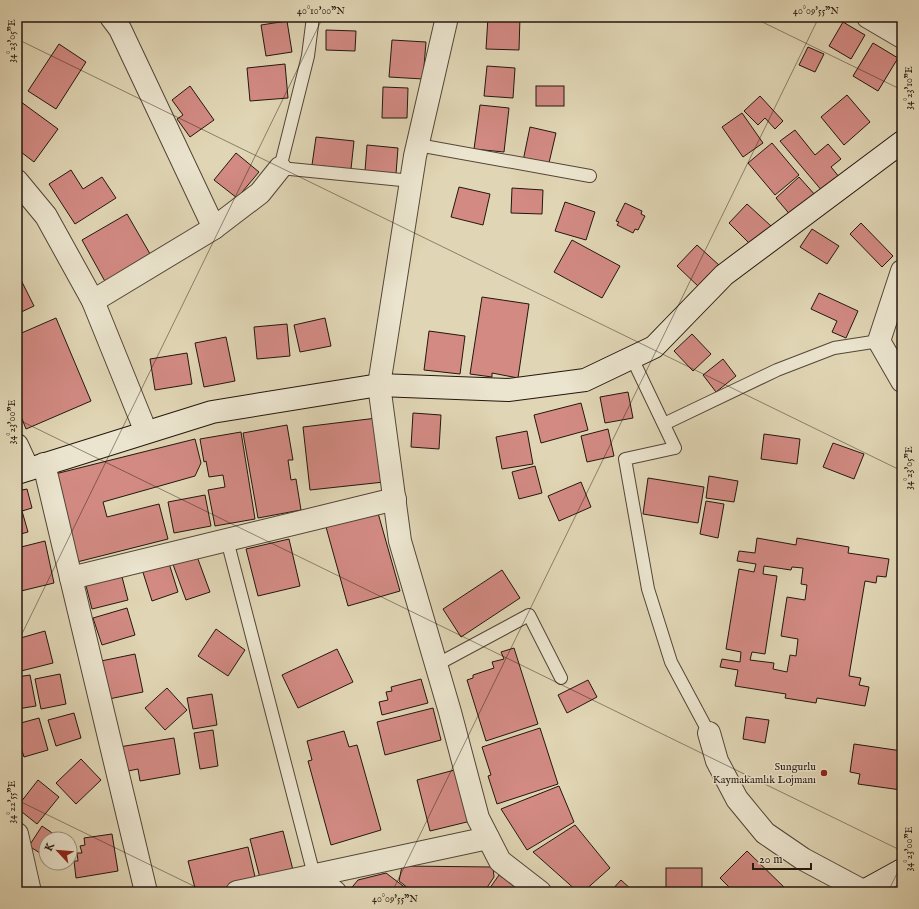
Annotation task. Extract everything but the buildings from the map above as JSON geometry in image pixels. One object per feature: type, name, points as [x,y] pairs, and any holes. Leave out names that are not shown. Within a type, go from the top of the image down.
[{"type":"street","points":[[111,17],[120,29],[214,228]]},
{"type":"street","points":[[447,17],[418,145],[379,385],[400,541],[450,712],[478,818],[500,861],[540,892]]},
{"type":"street","points":[[868,17],[902,37]]},
{"type":"street","points":[[30,469],[212,412],[379,385],[508,390],[586,380],[654,347],[724,275],[902,142]]},
{"type":"street","points":[[93,301],[214,228],[260,193],[280,168]]},
{"type":"street","points":[[17,181],[46,216],[93,301],[146,432]]},
{"type":"street","points":[[902,271],[879,341],[902,381]]},
{"type":"street","points":[[17,444],[30,469],[71,578],[146,892]]},
{"type":"street","points":[[71,578],[395,499]]},
{"type":"street","points":[[709,733],[717,761],[737,798],[765,833],[803,859],[862,892],[902,870]]},
{"type":"street","points":[[17,834],[30,892]]},
{"type":"street","points":[[237,892],[488,838]]},
{"type":"street","points":[[314,875],[335,892]]},
{"type":"lane","points":[[313,17],[308,56],[280,168],[412,181]]},
{"type":"lane","points":[[418,145],[590,176]]},
{"type":"lane","points":[[664,424],[778,370],[834,348],[879,341]]},
{"type":"lane","points":[[632,358],[675,448],[625,460],[648,589],[671,662],[709,733]]},
{"type":"lane","points":[[227,540],[314,875]]},
{"type":"lane","points":[[436,665],[529,616],[561,678]]},
{"type":"place","name":"Sungurlu Kaymakamlık Lojmanı","points":[[824,773]]}]
